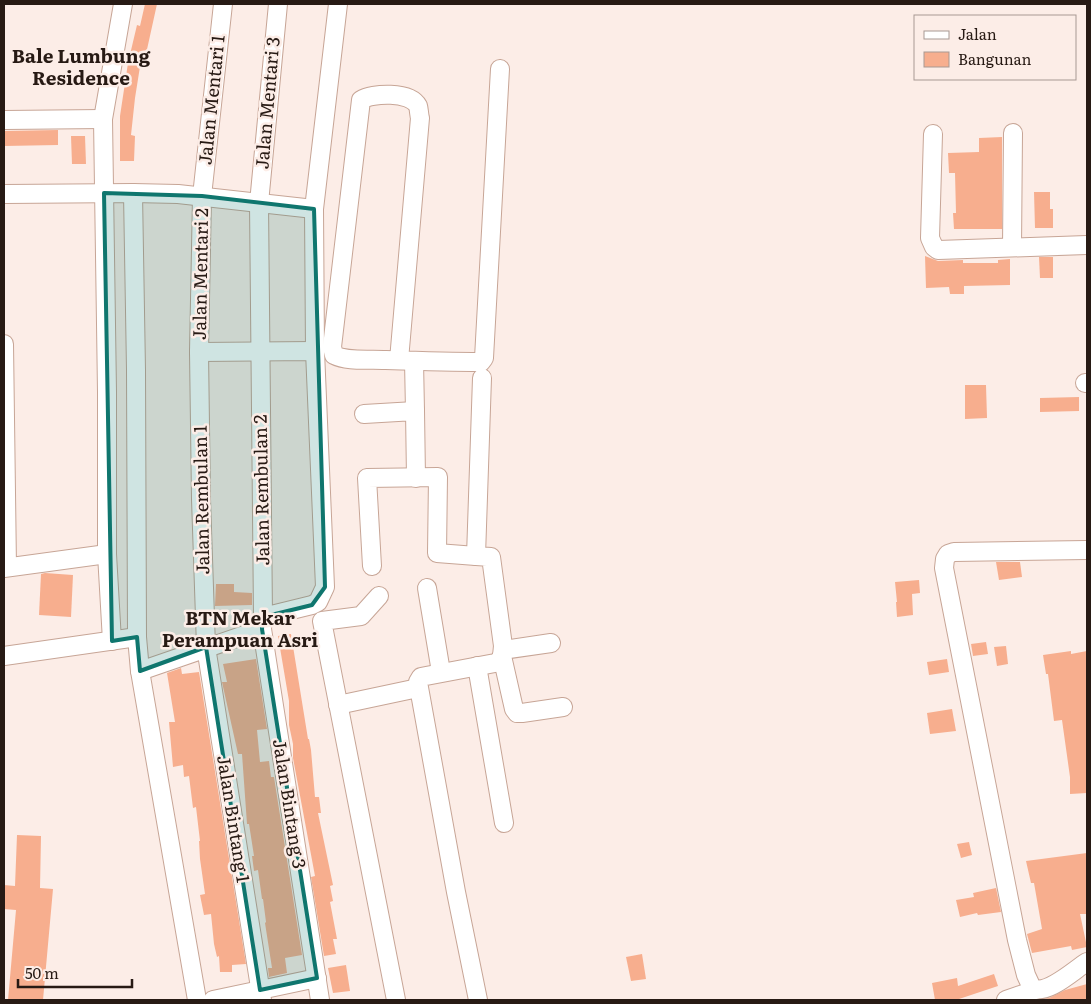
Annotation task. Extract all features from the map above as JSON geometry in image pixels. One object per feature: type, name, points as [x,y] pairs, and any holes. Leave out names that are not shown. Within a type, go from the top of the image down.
[{"type":"street","points":[[112,641],[107,554],[103,120],[123,4]]},
{"type":"street","name":"Jalan Mentari 1","points":[[202,196],[223,4]]},
{"type":"street","name":"Jalan Mentari 3","points":[[261,351],[259,203],[278,4]]},
{"type":"street","points":[[140,672],[312,605],[318,602],[326,587],[315,351],[314,209],[338,4]]},
{"type":"street","points":[[416,478],[414,411],[406,360],[420,118],[418,106],[412,100],[403,96],[370,95],[363,98],[360,104],[332,347],[334,355],[340,358],[406,360],[481,362],[484,358],[500,69]]},
{"type":"street","points":[[4,120],[103,120]]},
{"type":"street","points":[[1012,247],[1013,133]]},
{"type":"street","points":[[933,134],[930,238],[934,247],[938,250],[1087,245]]},
{"type":"street","points":[[133,193],[137,637],[140,672],[198,1000]]},
{"type":"street","points":[[4,194],[133,193],[202,196],[314,209]]},
{"type":"street","name":"Jalan Mentari 2","points":[[199,352],[202,196]]},
{"type":"street","points":[[4,344],[5,568],[107,554]]},
{"type":"street","name":"Jalan Rembulan 2","points":[[261,351],[262,623]]},
{"type":"street","points":[[199,352],[315,351]]},
{"type":"street","name":"Jalan Rembulan 1","points":[[199,352],[206,647]]},
{"type":"street","points":[[476,556],[482,378]]},
{"type":"street","points":[[364,414],[414,411]]},
{"type":"street","points":[[372,566],[367,478],[438,477],[437,553],[491,557],[503,653],[514,709],[522,713],[563,707]]},
{"type":"street","points":[[1035,990],[1026,976],[1017,940],[944,568],[945,559],[948,554],[954,552],[1087,550]]},
{"type":"street","points":[[427,588],[441,672]]},
{"type":"street","points":[[379,596],[361,616],[322,621],[396,1000]]},
{"type":"street","name":"Jalan Bintang 3","points":[[262,623],[320,1000]]},
{"type":"street","points":[[4,656],[137,637]]},
{"type":"street","points":[[503,653],[551,643]]},
{"type":"street","name":"Jalan Bintang 1","points":[[206,647],[261,995]]},
{"type":"street","points":[[478,1000],[418,682],[421,677],[499,661],[503,653]]},
{"type":"street","points":[[477,666],[504,823]]},
{"type":"street","points":[[338,705],[418,688]]},
{"type":"street","points":[[1006,1000],[1052,986],[1087,962]]},
{"type":"street","points":[[213,1000],[261,995],[317,978]]},
{"type":"highlighted area","points":[[104,193],[202,196],[314,209],[325,587],[312,605],[263,617],[262,629],[317,978],[260,990],[206,647],[140,671],[137,637],[112,641]]},
{"type":"building","points":[[145,4],[157,4],[146,54],[142,54],[135,98],[131,135],[135,136],[134,161],[120,161],[120,116],[128,63],[137,25],[140,26]]},
{"type":"building","points":[[58,130],[58,145],[4,146],[4,131]]},
{"type":"building","points":[[71,136],[85,136],[86,164],[72,164]]},
{"type":"building","points":[[1002,137],[1002,229],[954,229],[953,213],[956,213],[955,173],[949,173],[948,153],[979,152],[979,138]]},
{"type":"building","points":[[1034,192],[1050,192],[1050,209],[1053,209],[1053,228],[1035,228]]},
{"type":"building","points":[[925,256],[938,261],[963,260],[963,263],[998,263],[998,260],[1010,259],[1010,285],[964,286],[964,294],[950,294],[949,287],[926,288]]},
{"type":"building","points":[[1039,257],[1053,257],[1053,278],[1040,278]]},
{"type":"building","points":[[965,385],[986,385],[987,418],[965,419]]},
{"type":"building","points":[[1079,397],[1079,411],[1040,412],[1040,398]]},
{"type":"building","points":[[996,562],[1020,562],[1022,577],[999,580]]},
{"type":"building","points":[[41,574],[73,575],[71,617],[39,615]]},
{"type":"building","points":[[919,580],[920,593],[912,594],[913,615],[897,617],[895,582]]},
{"type":"building","points":[[216,584],[234,584],[234,592],[252,593],[252,605],[215,606]]},
{"type":"building","points":[[291,634],[311,750],[315,797],[319,797],[321,813],[318,813],[333,885],[330,886],[333,901],[330,902],[337,939],[333,939],[336,954],[324,956],[311,877],[315,876],[293,758],[293,744],[289,725],[289,701],[278,636]]},
{"type":"building","points":[[986,642],[988,654],[973,656],[971,644]]},
{"type":"building","points":[[1006,646],[1008,664],[997,666],[994,647]]},
{"type":"building","points":[[1071,651],[1071,654],[1087,651],[1087,793],[1070,794],[1070,777],[1062,720],[1054,721],[1048,674],[1046,674],[1043,655]]},
{"type":"building","points":[[256,659],[267,729],[257,730],[260,762],[269,761],[271,777],[274,777],[302,955],[285,958],[287,973],[269,977],[268,968],[272,968],[258,870],[254,871],[252,856],[254,856],[249,824],[247,824],[242,754],[238,754],[222,682],[227,682],[223,664]]},
{"type":"building","points":[[947,659],[949,672],[929,675],[927,662]]},
{"type":"building","points":[[181,668],[182,674],[199,672],[246,964],[232,965],[232,972],[220,972],[219,956],[217,957],[214,944],[211,914],[204,915],[200,895],[205,894],[200,859],[200,841],[196,807],[193,808],[189,776],[184,777],[183,765],[173,767],[169,722],[175,722],[167,673]]},
{"type":"building","points":[[952,709],[956,731],[930,734],[927,713]]},
{"type":"building","points":[[17,835],[41,836],[40,888],[53,889],[43,1000],[8,1000],[16,910],[4,909],[4,885],[15,886]]},
{"type":"building","points":[[969,842],[972,855],[961,858],[957,844]]},
{"type":"building","points":[[1087,853],[1087,914],[1080,914],[1087,947],[1072,950],[1071,946],[1032,953],[1027,934],[1042,929],[1034,883],[1031,883],[1026,861]]},
{"type":"building","points":[[996,888],[1001,912],[978,915],[977,913],[960,917],[956,900],[974,897],[973,893]]},
{"type":"building","points":[[642,954],[646,979],[631,981],[626,957]]},
{"type":"building","points":[[346,965],[350,991],[333,993],[328,968]]},
{"type":"building","points":[[994,974],[998,986],[956,1000],[935,1000],[932,983],[957,978],[958,986]]},
{"type":"building","points":[[1087,984],[1087,1000],[1038,1000],[1049,998],[1065,990]]},
{"type":"district","name":"Bale Lumbung Residence","points":[[81,67]]},
{"type":"district","name":"BTN Mekar Perampuan Asri","points":[[240,629]]}]
